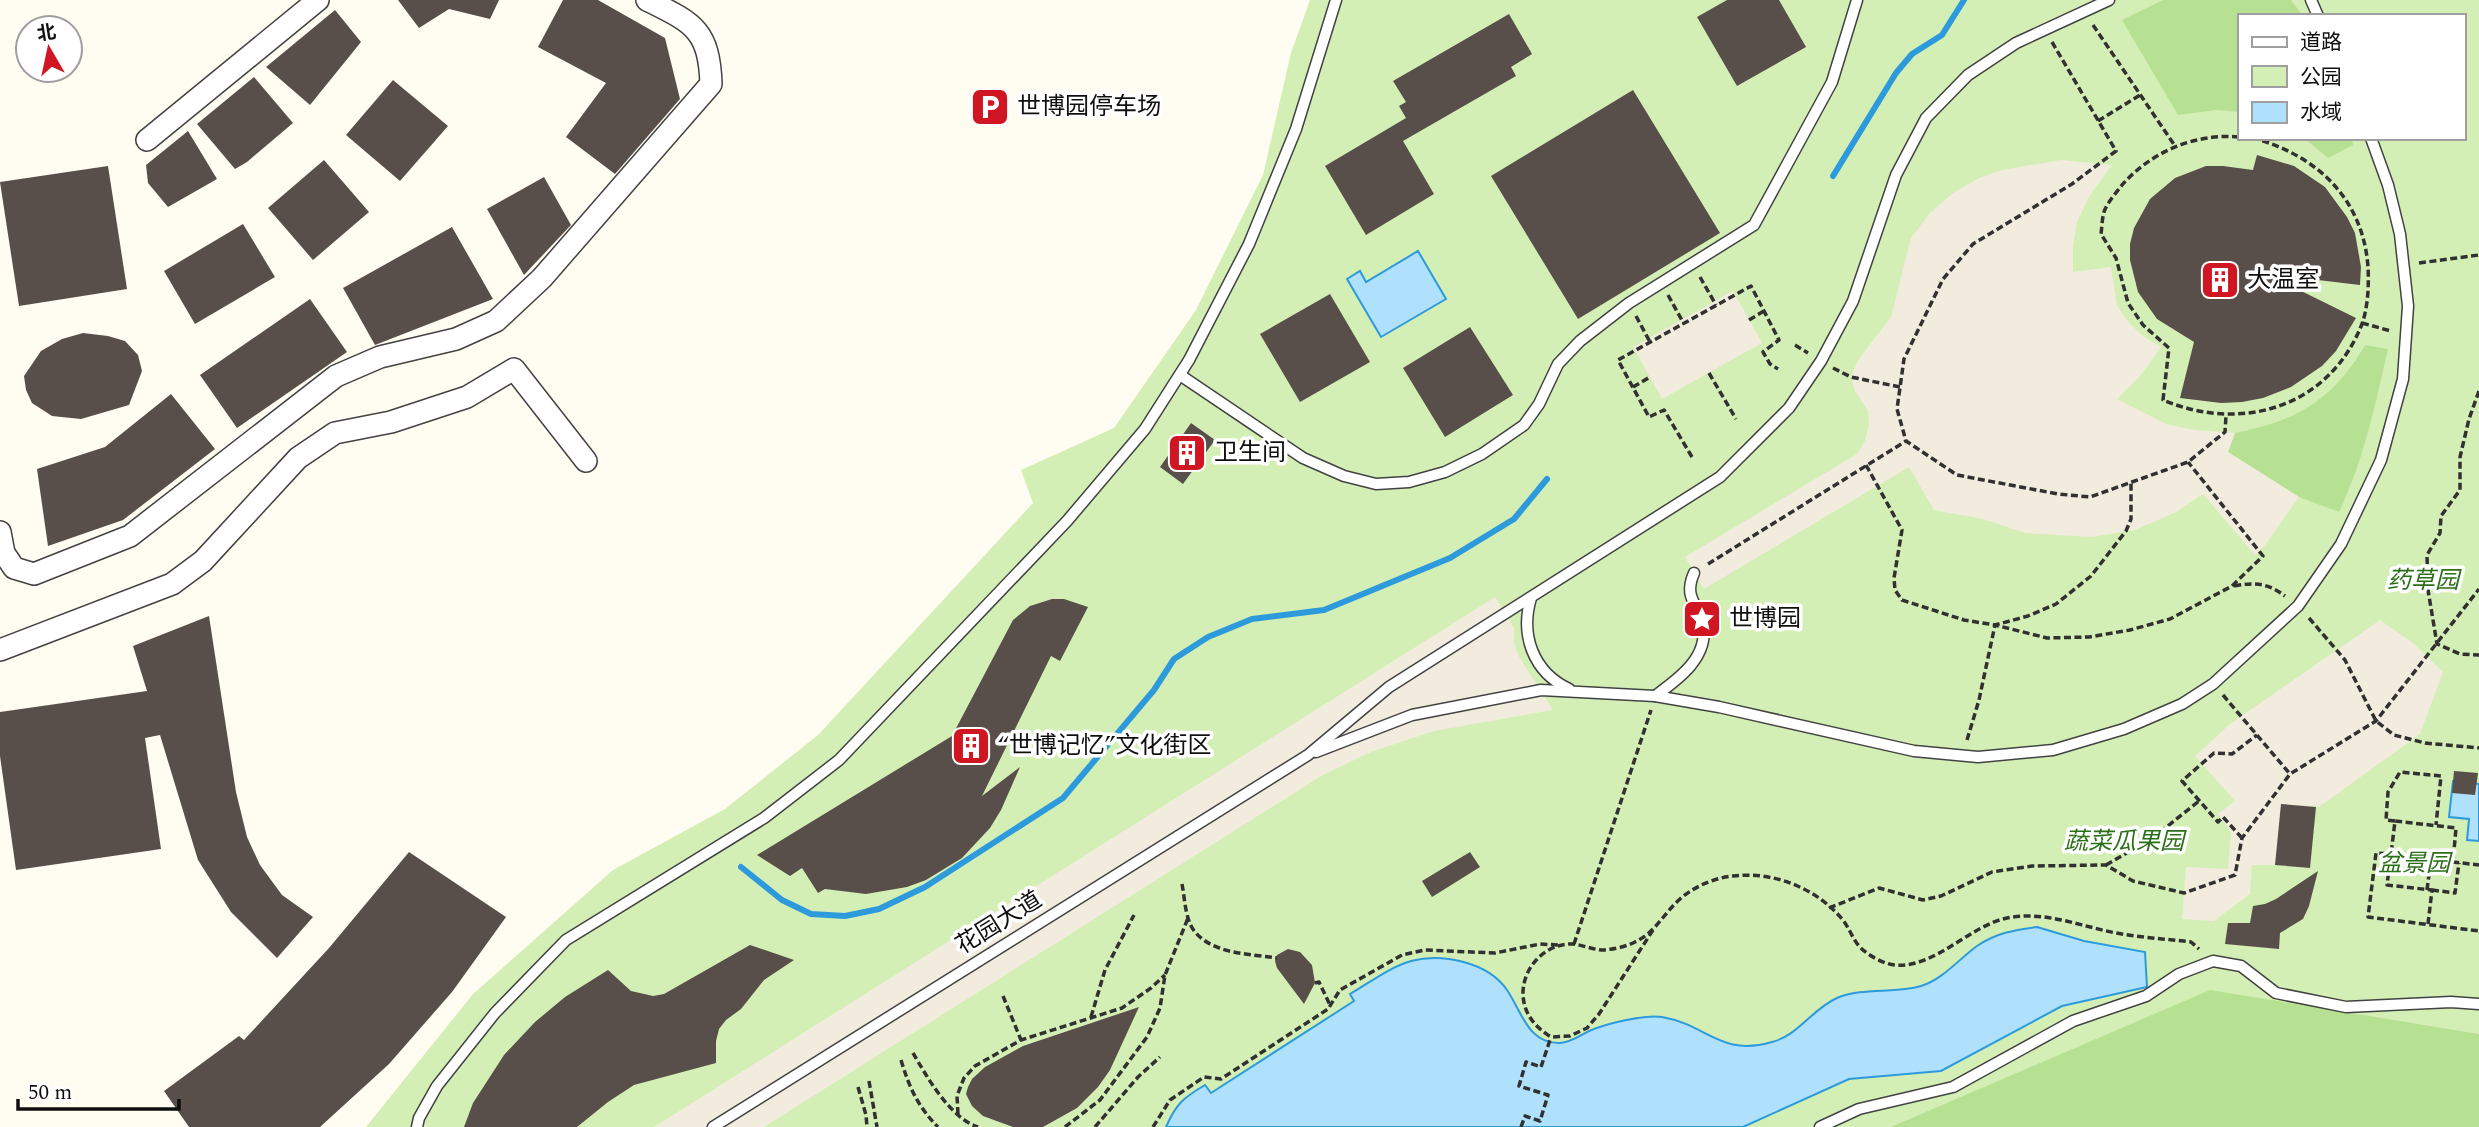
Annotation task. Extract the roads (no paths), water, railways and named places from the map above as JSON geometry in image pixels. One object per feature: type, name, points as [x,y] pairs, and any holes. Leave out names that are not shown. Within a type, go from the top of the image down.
[{"type":"street","points":[[147,139],[318,0]]},
{"type":"street","points":[[0,531],[4,553],[14,568],[34,574],[130,536],[336,376],[380,357],[456,340],[496,321],[542,278],[711,84],[710,57],[699,32],[683,18],[647,0]]},
{"type":"street","points":[[0,650],[172,584],[203,561],[298,458],[335,433],[391,422],[467,397],[514,369],[586,461]]},
{"type":"lane","points":[[417,1127],[419,1118],[437,1086],[495,1013],[566,940],[764,818],[838,760],[1067,521],[1145,429],[1180,375],[1249,244],[1296,129],[1336,0]]},
{"type":"lane","points":[[1180,375],[1303,458],[1344,476],[1376,484],[1409,482],[1445,472],[1470,460],[1524,425],[1539,404],[1558,364],[1580,341],[1629,303],[1754,225],[1832,82],[1857,0]]},
{"type":"lane","points":[[1308,755],[1389,687],[1720,477],[1789,408],[1821,361],[1853,301],[1896,175],[1926,118],[1968,75],[2016,43],[2109,0]]},
{"type":"lane","points":[[1308,755],[1412,715],[1541,690],[1655,696],[1718,706],[1914,751],[1978,757],[2053,750],[2124,729],[2182,704],[2213,684],[2298,606],[2341,544],[2381,460],[2403,379],[2408,306],[2400,234],[2388,185],[2372,140]]},
{"type":"lane","points":[[1655,696],[1683,676],[1698,655],[1703,638],[1703,624],[1688,585],[1694,573]]},
{"type":"lane","points":[[1531,598],[1526,623],[1530,648],[1552,679],[1574,692]]},
{"type":"lane","name":"花园大道","points":[[713,1127],[1308,755]]},
{"type":"lane","points":[[1820,1127],[1859,1109],[1953,1087],[2073,1021],[2146,996],[2179,974],[2213,961],[2241,966],[2276,993],[2346,1007],[2479,1003]]},
{"type":"water","points":[[1418,251],[1446,299],[1381,337],[1347,279],[1360,271],[1366,282]]},
{"type":"water","points":[[2453,781],[2479,784],[2479,841],[2467,840],[2469,819],[2449,817]]},
{"type":"water","points":[[2037,927],[2084,941],[2145,952],[2147,987],[2062,1006],[1941,1071],[1849,1079],[1743,1127],[1166,1127],[1177,1107],[1191,1094],[1205,1085],[1211,1093],[1354,1001],[1350,994],[1387,971],[1411,961],[1450,959],[1476,966],[1488,973],[1499,980],[1507,990],[1533,1032],[1549,1042],[1560,1043],[1605,1025],[1655,1016],[1678,1021],[1726,1043],[1754,1046],[1782,1039],[1837,998],[1857,993],[1921,986],[1936,979],[1991,938]]},
{"type":"waterway","points":[[1833,176],[1896,73],[1912,54],[1942,35],[1964,0]]},
{"type":"waterway","points":[[741,867],[782,900],[811,914],[845,916],[879,909],[925,887],[1063,798],[1154,690],[1174,659],[1208,637],[1252,619],[1324,610],[1450,558],[1514,519],[1547,479]]},
{"type":"place","name":"世博园停车场","points":[[990,107]]},
{"type":"place","name":"大温室","points":[[2220,280]]},
{"type":"place","name":"卫生间","points":[[1187,453]]},
{"type":"place","name":"世博园","points":[[1702,619]]},
{"type":"place","name":"“世博记忆”文化街区","points":[[971,746]]},
{"type":"park label","name":"药草园","points":[[2423,581]]},
{"type":"park label","name":"蔬菜瓜果园","points":[[2124,842]]},
{"type":"park label","name":"盆景园","points":[[2414,864]]}]
